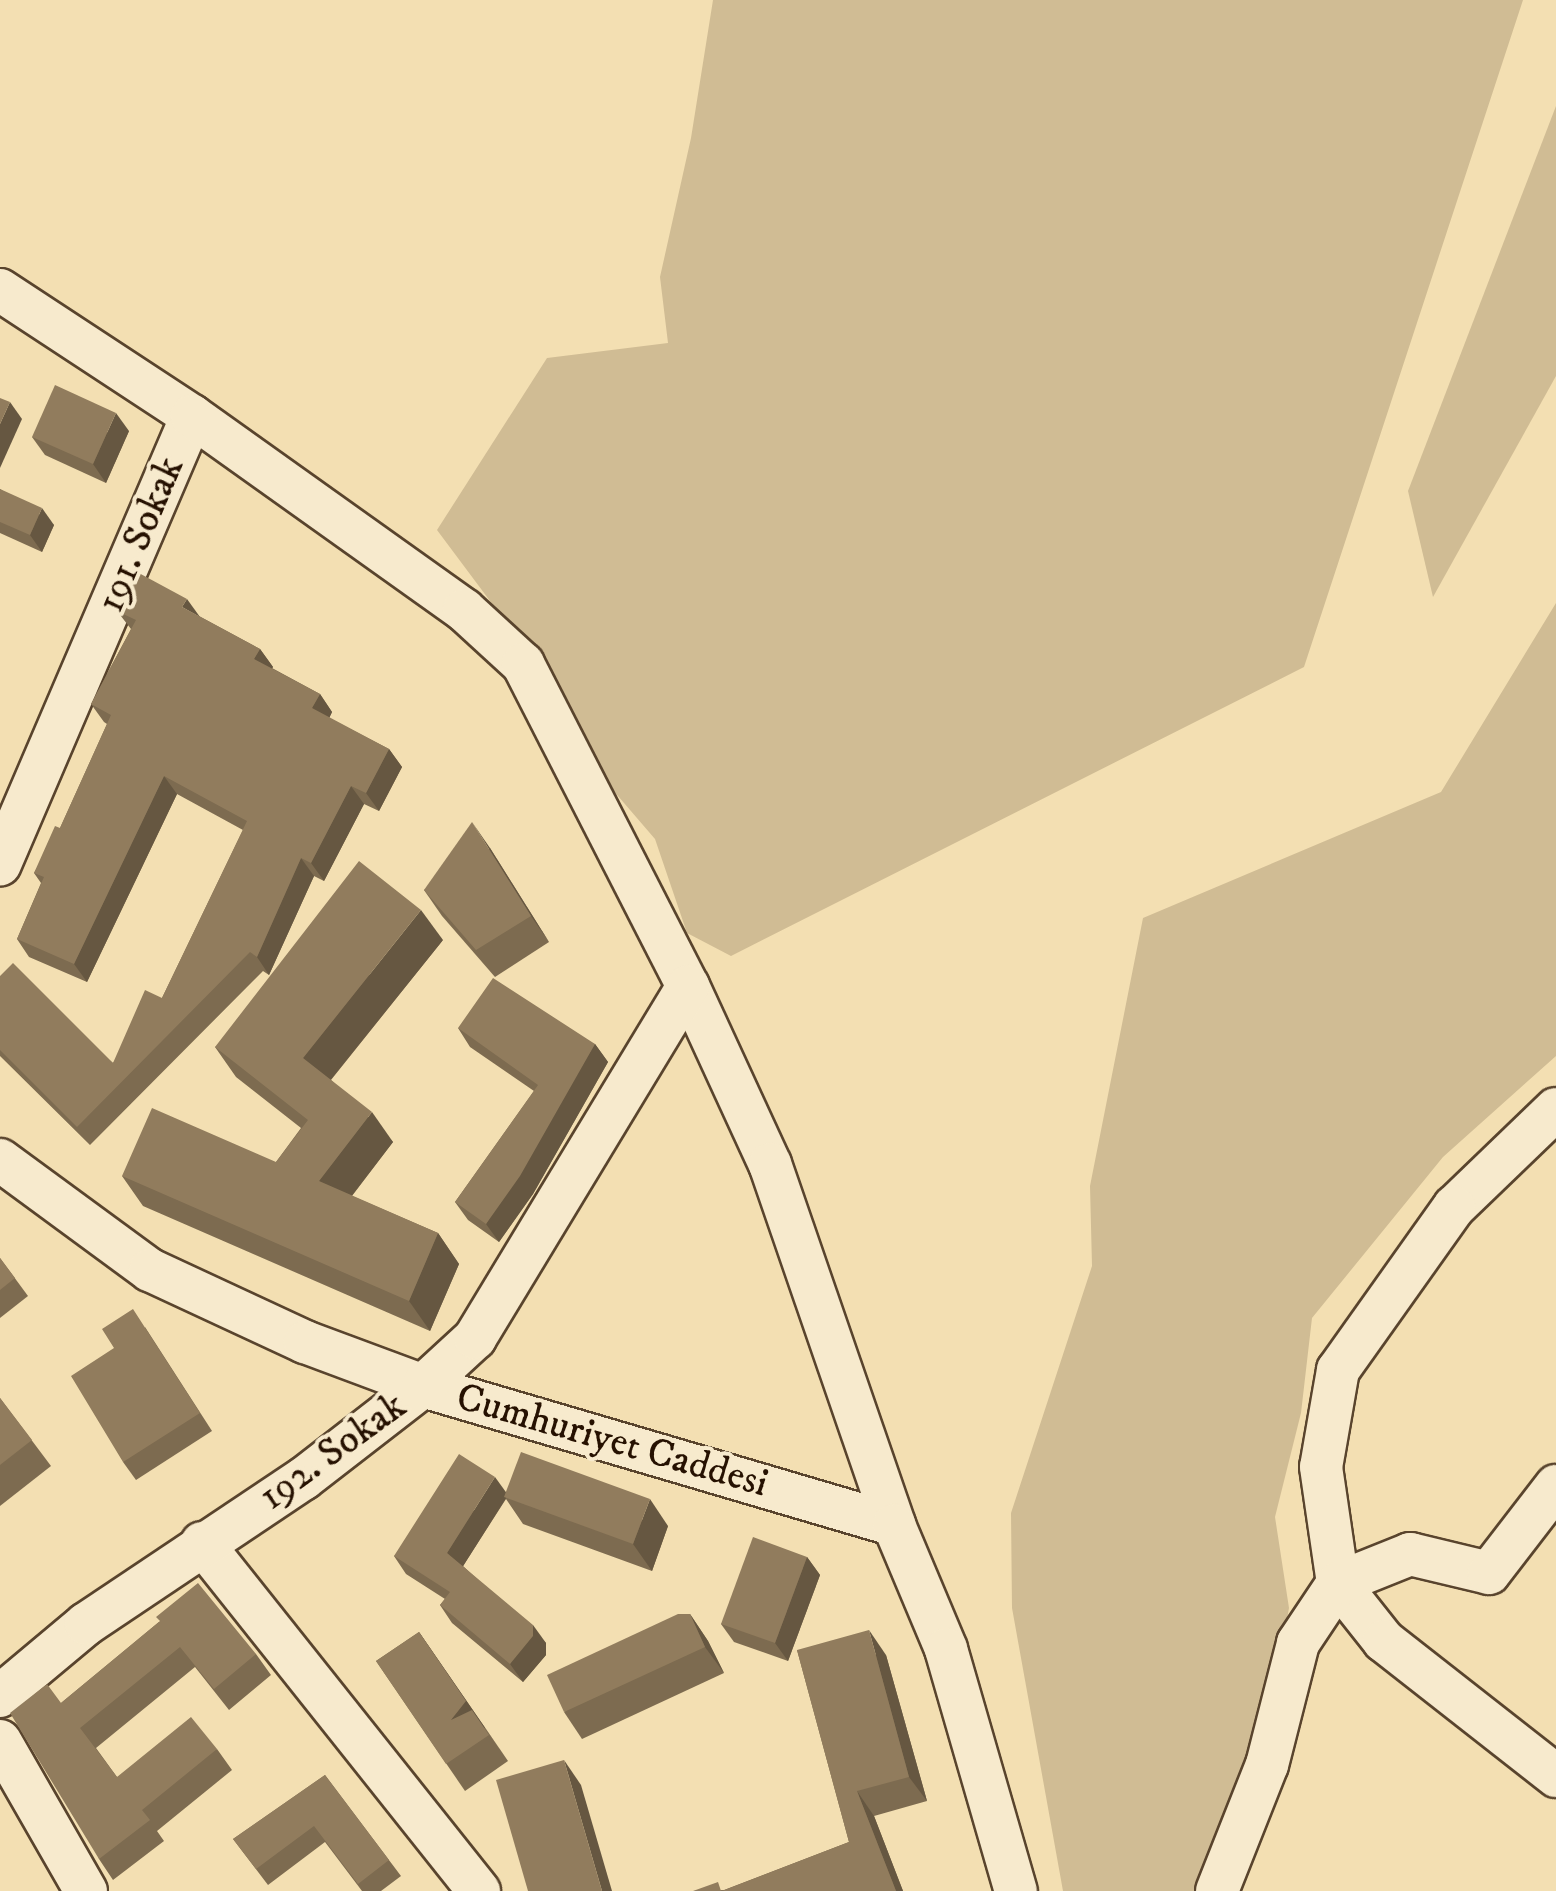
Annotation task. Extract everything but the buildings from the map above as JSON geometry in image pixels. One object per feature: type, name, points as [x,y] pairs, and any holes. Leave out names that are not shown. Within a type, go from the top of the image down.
[{"type":"street","name":"191. Sokak","points":[[0,290],[192,416],[0,865]]},
{"type":"street","points":[[192,416],[464,610],[523,664],[688,986],[770,1164],[894,1525],[946,1649],[1016,1891]]},
{"type":"street","name":"192. Sokak","points":[[1,1693],[86,1624],[303,1479],[422,1386],[475,1338],[688,986]]},
{"type":"street","points":[[1556,1109],[1454,1208],[1338,1370],[1322,1467],[1338,1583],[1384,1641],[1556,1776]]},
{"type":"street","name":"Cumhuriyet Caddesi","points":[[8,1170],[150,1270],[304,1342],[422,1386],[894,1525]]},
{"type":"street","points":[[1217,1891],[1266,1765],[1298,1644],[1338,1583],[1410,1554],[1489,1574],[1556,1486]]},
{"type":"street","points":[[202,1544],[479,1891]]},
{"type":"street","points":[[0,1742],[86,1891]]},
{"type":"shaded area","points":[[713,0],[1523,0],[1304,667],[731,956],[687,933],[655,839],[587,760],[564,700],[437,530],[547,358],[668,343],[660,277],[691,138]]},
{"type":"shaded area","points":[[1556,106],[1556,376],[1433,597],[1408,491]]},
{"type":"shaded area","points":[[1556,603],[1556,1056],[1443,1157],[1312,1318],[1301,1413],[1275,1517],[1289,1608],[1267,1729],[1197,1891],[1063,1891],[1012,1608],[1011,1513],[1092,1266],[1090,1186],[1143,918],[1441,792]]}]
